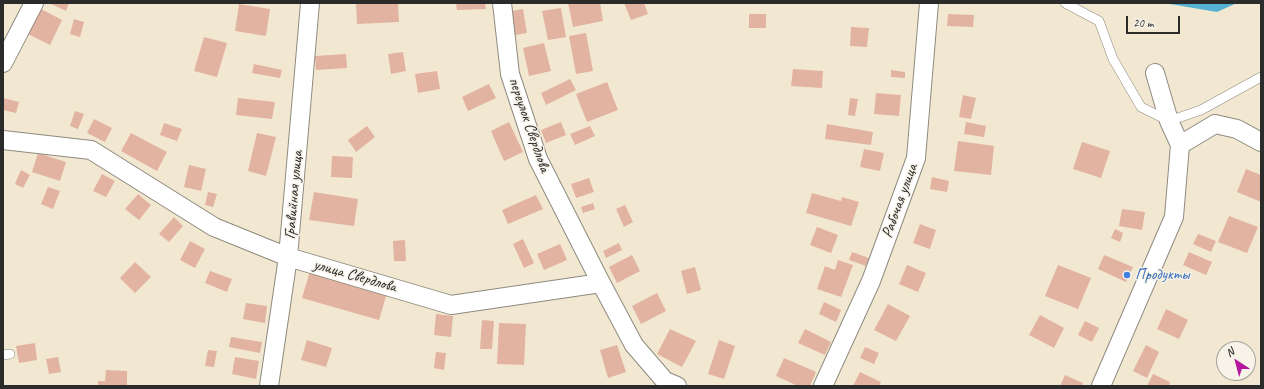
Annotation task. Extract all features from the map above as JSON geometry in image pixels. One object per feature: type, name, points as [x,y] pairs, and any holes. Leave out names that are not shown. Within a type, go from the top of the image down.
[{"type":"street","points":[[3,63],[34,3]]},
{"type":"street","name":"Гравийная улица","points":[[269,386],[288,257],[310,3]]},
{"type":"street","name":"переулок Свердлова","points":[[502,3],[510,74],[538,160],[600,283]]},
{"type":"street","name":"Рабочая улица","points":[[823,386],[871,281],[916,158],[929,3]]},
{"type":"street","points":[[1101,386],[1174,217],[1180,145],[1169,121],[1155,73]]},
{"type":"street","points":[[1180,145],[1215,124],[1238,129],[1261,142]]},
{"type":"street","name":"улица Свердлова","points":[[3,140],[91,150],[214,227],[288,257],[451,305],[600,283]]},
{"type":"street","points":[[600,283],[634,345],[665,381],[677,386]]},
{"type":"lane","points":[[1065,3],[1099,21],[1112,59],[1141,107],[1169,121],[1201,110],[1261,78]]},
{"type":"water","points":[[1164,3],[1237,3],[1217,12]]},
{"type":"building","points":[[49,3],[69,3],[66,11]]},
{"type":"building","points":[[356,3],[398,3],[399,22],[357,24]]},
{"type":"building","points":[[456,3],[485,3],[486,9],[457,10]]},
{"type":"building","points":[[568,3],[600,3],[603,21],[573,27]]},
{"type":"building","points":[[624,3],[644,3],[648,14],[631,20]]},
{"type":"building","points":[[239,4],[270,9],[266,36],[235,31]]},
{"type":"building","points":[[561,8],[566,37],[548,40],[542,11]]},
{"type":"building","points":[[41,9],[62,20],[50,45],[28,34]]},
{"type":"building","points":[[523,9],[527,33],[515,35],[511,11]]},
{"type":"building","points":[[749,14],[766,14],[766,28],[749,28]]},
{"type":"building","points":[[948,14],[974,15],[973,27],[947,26]]},
{"type":"building","points":[[74,19],[84,22],[80,37],[70,34]]},
{"type":"building","points":[[851,27],[869,28],[867,47],[850,46]]},
{"type":"building","points":[[586,33],[593,71],[576,74],[569,36]]},
{"type":"building","points":[[204,37],[227,43],[217,77],[194,71]]},
{"type":"building","points":[[544,43],[551,71],[529,76],[523,48]]},
{"type":"building","points":[[403,52],[406,71],[391,74],[388,54]]},
{"type":"building","points":[[346,54],[347,68],[316,70],[315,56]]},
{"type":"building","points":[[254,64],[282,70],[280,78],[252,73]]},
{"type":"building","points":[[793,69],[823,71],[822,88],[791,86]]},
{"type":"building","points":[[891,70],[905,72],[905,78],[891,77]]},
{"type":"building","points":[[437,71],[440,89],[418,93],[415,74]]},
{"type":"building","points":[[570,79],[576,90],[546,105],[541,93]]},
{"type":"building","points":[[607,82],[618,110],[587,122],[576,94]]},
{"type":"building","points":[[489,84],[496,98],[468,111],[462,97]]},
{"type":"building","points":[[876,93],[901,95],[899,116],[874,114]]},
{"type":"building","points":[[963,95],[976,98],[971,119],[959,117]]},
{"type":"building","points":[[3,98],[19,102],[16,113],[3,110]]},
{"type":"building","points":[[238,98],[275,102],[272,119],[236,115]]},
{"type":"building","points":[[850,98],[858,99],[855,116],[848,115]]},
{"type":"building","points":[[75,111],[84,114],[78,129],[70,126]]},
{"type":"building","points":[[94,119],[112,128],[105,142],[87,133]]},
{"type":"building","points":[[509,122],[523,152],[504,161],[491,131]]},
{"type":"building","points":[[561,122],[566,135],[546,143],[541,130]]},
{"type":"building","points":[[966,122],[986,126],[984,137],[964,134]]},
{"type":"building","points":[[164,123],[182,129],[177,141],[160,135]]},
{"type":"building","points":[[827,124],[873,132],[871,145],[825,139]]},
{"type":"building","points":[[367,126],[375,137],[356,152],[348,140]]},
{"type":"building","points":[[590,126],[595,136],[575,145],[570,134]]},
{"type":"building","points":[[131,133],[167,152],[157,171],[121,151]]},
{"type":"building","points":[[257,133],[276,137],[266,176],[248,171]]},
{"type":"building","points":[[958,141],[994,146],[991,175],[954,171]]},
{"type":"building","points":[[1082,142],[1110,151],[1101,178],[1073,169]]},
{"type":"building","points":[[864,149],[884,153],[880,171],[860,167]]},
{"type":"building","points":[[38,153],[66,162],[60,181],[32,172]]},
{"type":"building","points":[[332,156],[353,157],[352,178],[331,177]]},
{"type":"building","points":[[189,165],[206,169],[201,191],[184,187]]},
{"type":"building","points":[[1246,169],[1261,175],[1261,202],[1237,192]]},
{"type":"building","points":[[21,170],[30,175],[23,188],[15,184]]},
{"type":"building","points":[[102,174],[115,181],[106,197],[93,191]]},
{"type":"building","points":[[932,177],[949,181],[947,192],[930,189]]},
{"type":"building","points":[[589,178],[594,192],[576,198],[571,184]]},
{"type":"building","points":[[48,187],[60,191],[53,209],[41,204]]},
{"type":"building","points":[[208,192],[217,194],[213,207],[205,205]]},
{"type":"building","points":[[314,192],[358,199],[354,226],[309,220]]},
{"type":"building","points":[[812,193],[841,201],[842,197],[859,202],[851,226],[806,213]]},
{"type":"building","points":[[138,194],[151,205],[139,220],[125,209]]},
{"type":"building","points":[[536,195],[543,209],[508,224],[502,210]]},
{"type":"building","points":[[593,203],[595,209],[583,213],[581,207]]},
{"type":"building","points":[[625,205],[633,222],[624,227],[616,209]]},
{"type":"building","points":[[1122,209],[1145,212],[1142,230],[1119,226]]},
{"type":"building","points":[[1229,216],[1258,227],[1247,253],[1218,242]]},
{"type":"building","points":[[174,217],[183,226],[169,242],[159,234]]},
{"type":"building","points":[[920,224],[936,230],[930,249],[913,243]]},
{"type":"building","points":[[817,227],[838,235],[831,253],[810,245]]},
{"type":"building","points":[[1115,229],[1123,233],[1120,242],[1111,238]]},
{"type":"building","points":[[1198,234],[1216,241],[1211,252],[1193,244]]},
{"type":"building","points":[[523,239],[534,263],[524,268],[513,244]]},
{"type":"building","points":[[405,240],[406,261],[394,261],[393,241]]},
{"type":"building","points":[[190,241],[205,249],[195,268],[180,260]]},
{"type":"building","points":[[619,243],[622,250],[606,258],[603,251]]},
{"type":"building","points":[[560,244],[567,260],[544,270],[537,254]]},
{"type":"building","points":[[852,252],[869,258],[866,266],[849,260]]},
{"type":"building","points":[[1189,252],[1212,262],[1206,275],[1183,265]]},
{"type":"building","points":[[632,255],[640,271],[617,283],[609,267]]},
{"type":"building","points":[[1104,255],[1133,267],[1126,282],[1098,269]]},
{"type":"building","points":[[838,260],[853,265],[841,297],[817,289],[825,266],[835,270]]},
{"type":"building","points":[[135,262],[151,277],[135,293],[120,278]]},
{"type":"building","points":[[907,265],[926,273],[918,292],[899,284]]},
{"type":"building","points":[[1058,265],[1091,278],[1078,309],[1045,296]]},
{"type":"building","points":[[695,267],[701,290],[687,294],[681,271]]},
{"type":"building","points":[[210,271],[232,279],[227,292],[205,283]]},
{"type":"building","points":[[310,271],[387,293],[379,320],[302,298]]},
{"type":"building","points":[[657,293],[666,311],[641,324],[632,306]]},
{"type":"building","points":[[824,302],[841,310],[836,322],[819,314]]},
{"type":"building","points":[[246,303],[267,306],[265,323],[243,319]]},
{"type":"building","points":[[888,304],[910,316],[896,341],[874,330]]},
{"type":"building","points":[[1166,309],[1188,320],[1179,339],[1157,329]]},
{"type":"building","points":[[436,314],[453,316],[451,337],[434,335]]},
{"type":"building","points":[[1040,315],[1064,328],[1054,348],[1029,335]]},
{"type":"building","points":[[482,320],[494,321],[492,349],[480,349]]},
{"type":"building","points":[[1085,321],[1099,328],[1092,342],[1078,335]]},
{"type":"building","points":[[499,323],[526,324],[524,365],[497,364]]},
{"type":"building","points":[[670,329],[696,341],[682,367],[657,354]]},
{"type":"building","points":[[805,329],[831,342],[825,355],[798,343]]},
{"type":"building","points":[[231,337],[262,342],[260,353],[229,347]]},
{"type":"building","points":[[307,340],[332,348],[326,367],[301,360]]},
{"type":"building","points":[[719,340],[735,346],[724,379],[708,374]]},
{"type":"building","points":[[35,343],[37,360],[19,363],[16,346]]},
{"type":"building","points":[[617,345],[626,372],[608,378],[600,350]]},
{"type":"building","points":[[1146,345],[1159,352],[1147,378],[1133,371]]},
{"type":"building","points":[[865,347],[879,353],[874,364],[860,358]]},
{"type":"building","points":[[208,350],[217,351],[214,367],[205,366]]},
{"type":"building","points":[[436,352],[446,353],[444,370],[434,368]]},
{"type":"building","points":[[58,357],[61,372],[49,374],[46,359]]},
{"type":"building","points":[[235,357],[259,361],[256,379],[232,374]]},
{"type":"building","points":[[784,358],[816,372],[810,386],[798,386],[776,376]]},
{"type":"building","points":[[106,370],[127,371],[127,386],[98,386],[98,381],[105,381]]},
{"type":"building","points":[[860,372],[881,382],[879,386],[853,386]]},
{"type":"building","points":[[1153,374],[1170,382],[1169,386],[1147,386]]},
{"type":"building","points":[[1065,375],[1083,383],[1082,386],[1060,386]]},
{"type":"place","name":"Продукты","points":[[1127,275]]}]
